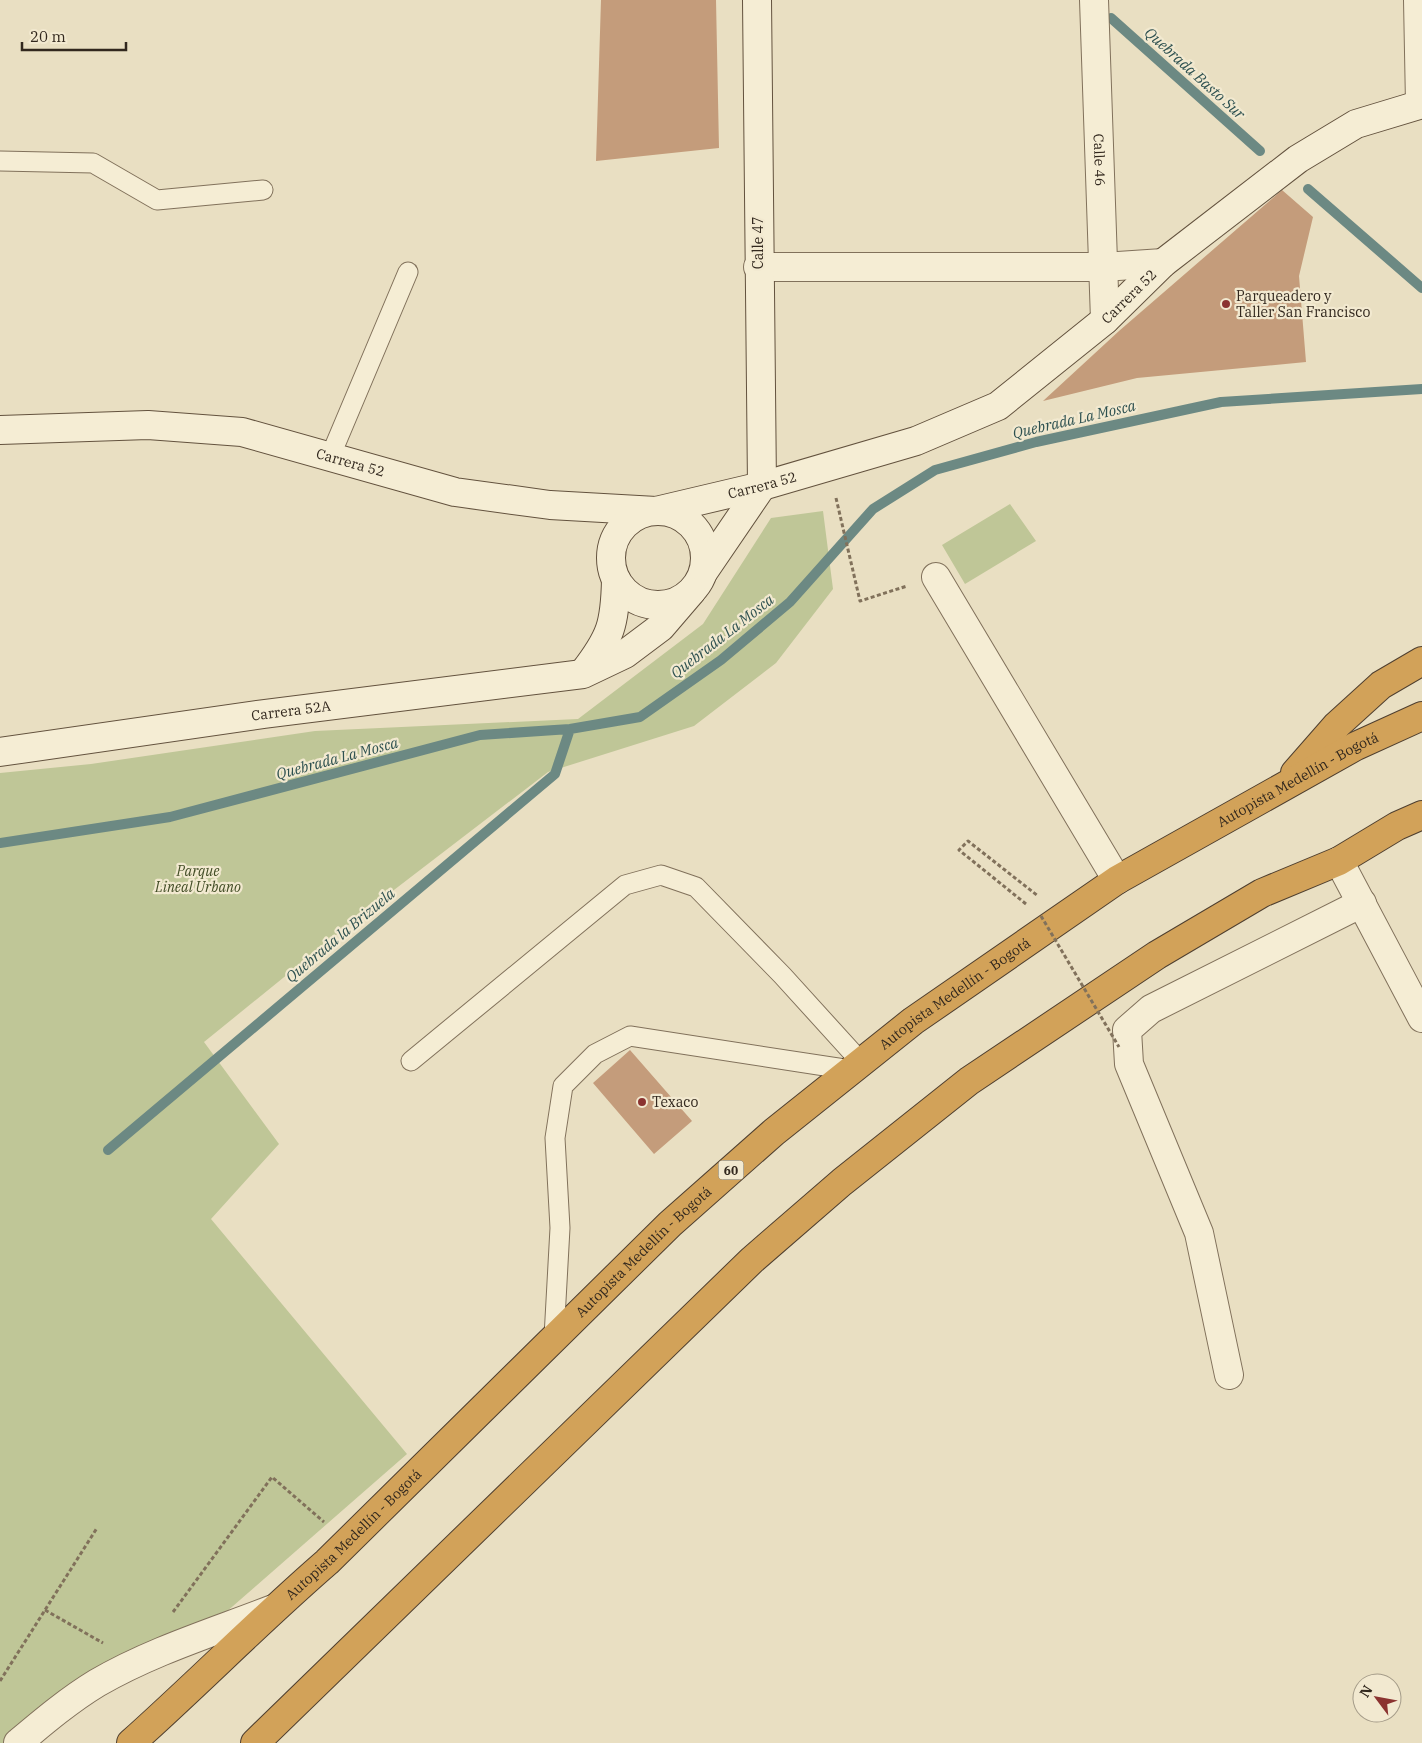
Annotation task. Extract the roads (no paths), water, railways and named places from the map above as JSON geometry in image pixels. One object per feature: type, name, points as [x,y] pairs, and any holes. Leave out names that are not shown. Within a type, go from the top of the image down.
[{"type":"highway","points":[[1283,787],[1337,725],[1381,685],[1422,661]]},
{"type":"highway","name":"Autopista Medellín - Bogotá","points":[[131,1743],[200,1681],[273,1609],[347,1542],[670,1224],[774,1132],[856,1066],[913,1021],[1117,880],[1356,746],[1422,716]]},
{"type":"highway","points":[[255,1743],[752,1260],[842,1182],[968,1081],[1157,954],[1262,893],[1339,861],[1397,826],[1422,815]]},
{"type":"street","name":"Calle 47","points":[[757,0],[758,267],[762,486]]},
{"type":"street","name":"Calle 46","points":[[1094,0],[1105,320]]},
{"type":"street","points":[[1418,0],[1421,104]]},
{"type":"street","name":"Carrera 52","points":[[0,430],[148,425],[242,432],[455,492],[550,505],[656,511],[762,486],[916,441],[998,406],[1105,320],[1162,263],[1298,159],[1356,124],[1421,104]]},
{"type":"street","points":[[758,267],[1103,267],[1162,263]]},
{"type":"street","name":"Carrera 52A","points":[[0,752],[264,714],[583,674],[624,654],[654,632],[698,581],[762,486]]},
{"type":"street","points":[[583,674],[604,647],[615,614],[616,580],[612,565],[612,550],[617,535],[640,514],[656,511],[680,516],[699,534],[704,546],[698,581],[679,600],[666,605],[651,605],[637,600],[625,592],[616,580]]},
{"type":"street","points":[[936,577],[1117,880]]},
{"type":"street","points":[[1339,861],[1422,1018]]},
{"type":"street","points":[[1229,1374],[1199,1233],[1129,1064],[1127,1030],[1151,1009],[1362,902]]},
{"type":"street","points":[[18,1743],[48,1717],[96,1684],[137,1662],[273,1609]]},
{"type":"lane","points":[[0,161],[93,163],[157,200],[263,190]]},
{"type":"lane","points":[[330,457],[408,272]]},
{"type":"lane","points":[[411,1061],[625,885],[661,876],[696,887],[782,975],[856,1066]]},
{"type":"lane","points":[[554,1337],[560,1228],[555,1138],[563,1086],[595,1054],[630,1036],[856,1066]]},
{"type":"waterway","name":"Quebrada Basto Sur","points":[[1111,18],[1260,151]]},
{"type":"waterway","name":"Quebrada Basto Sur","points":[[1308,189],[1422,288]]},
{"type":"waterway","name":"Quebrada La Mosca","points":[[0,843],[170,817],[480,735],[570,729],[640,717],[721,660],[790,602],[873,509],[935,470],[1036,442],[1221,402],[1422,389]]},
{"type":"waterway","name":"Quebrada la Brizuela","points":[[108,1150],[555,774],[570,729]]},
{"type":"place","name":"Parqueadero y Taller San Francisco","points":[[1226,304]]},
{"type":"place","name":"Texaco","points":[[642,1102]]},
{"type":"park label","name":"Parque Lineal Urbano","points":[[198,880]]}]
